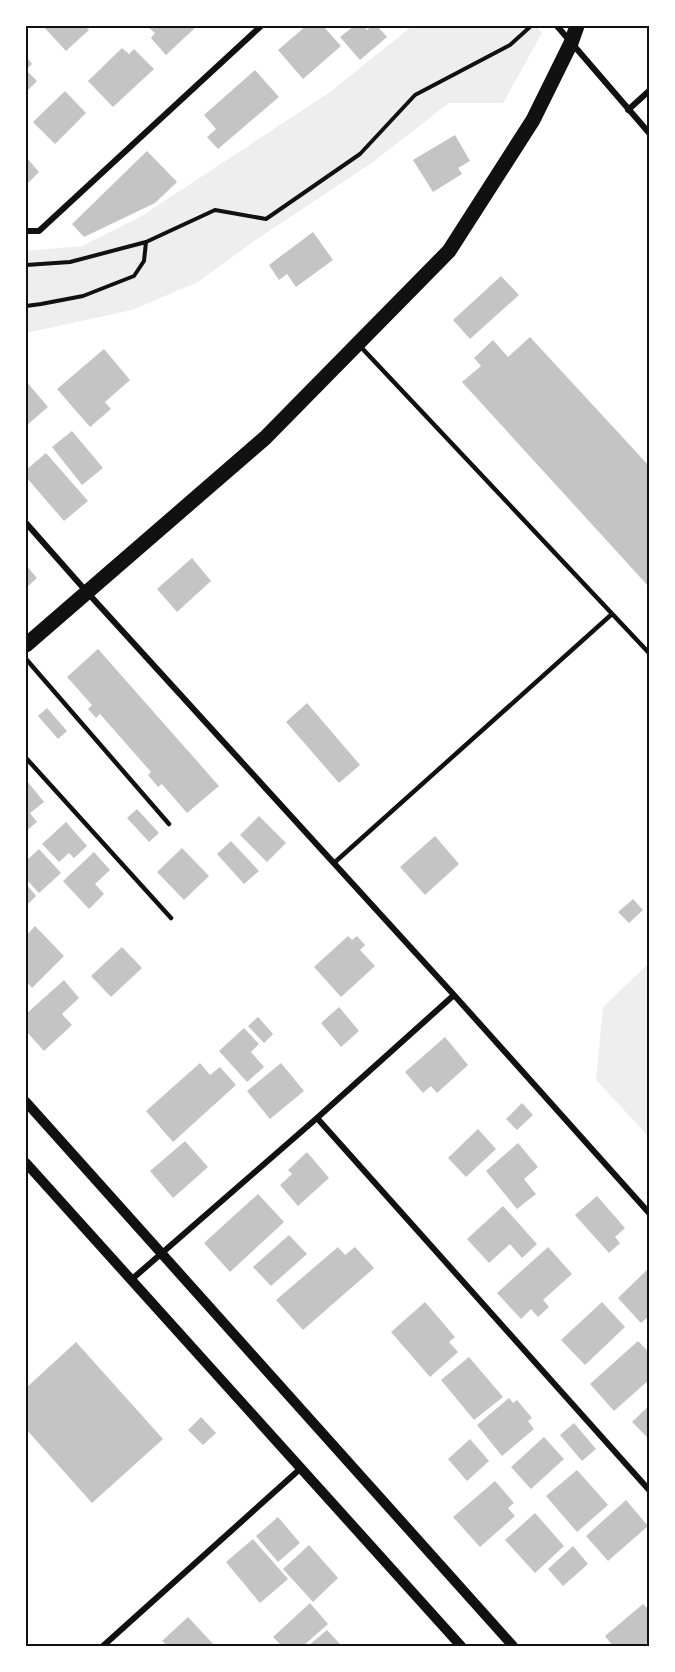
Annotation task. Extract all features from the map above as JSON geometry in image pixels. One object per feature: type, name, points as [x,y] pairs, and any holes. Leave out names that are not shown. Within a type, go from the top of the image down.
[{"type":"main road","points":[[26,645],[265,438],[449,251],[533,120],[577,26]]},
{"type":"street","points":[[26,231],[39,231],[261,26]]},
{"type":"street","points":[[557,26],[650,134]]},
{"type":"street","points":[[628,110],[650,90]]},
{"type":"street","points":[[26,523],[650,1214]]},
{"type":"street","points":[[130,1280],[317,1118],[454,995]]},
{"type":"street","points":[[26,1102],[510,1645]]},
{"type":"street","points":[[317,1118],[650,1491]]},
{"type":"street","points":[[26,1164],[461,1647]]},
{"type":"street","points":[[103,1647],[300,1468]]},
{"type":"lane","points":[[358,344],[650,654]]},
{"type":"lane","points":[[334,863],[612,614]]},
{"type":"lane","points":[[26,659],[169,824]]},
{"type":"lane","points":[[26,758],[171,918]]},
{"type":"path","points":[[26,265],[70,262],[146,242],[215,210],[266,219],[360,154],[415,95],[510,45],[531,26]]},
{"type":"path","points":[[26,306],[83,296],[134,276],[144,261],[146,242]]},
{"type":"shaded area","points":[[412,26],[536,26],[542,33],[503,103],[449,103],[373,162],[254,241],[198,282],[132,310],[26,333],[26,251],[82,246],[140,217],[330,92]]},
{"type":"shaded area","points":[[649,963],[649,1137],[596,1080],[603,1007]]},
{"type":"building","points":[[43,26],[85,26],[89,30],[66,51]]},
{"type":"building","points":[[147,26],[197,26],[166,55],[151,38],[155,33]]},
{"type":"building","points":[[306,26],[323,26],[341,46],[303,79],[278,50]]},
{"type":"building","points":[[354,26],[364,26],[367,30],[372,26],[377,26],[387,37],[360,60],[340,37]]},
{"type":"building","points":[[122,48],[129,54],[134,49],[154,69],[113,107],[88,81]]},
{"type":"building","points":[[26,56],[32,64],[26,70]]},
{"type":"building","points":[[26,70],[37,81],[26,92]]},
{"type":"building","points":[[255,70],[279,97],[218,149],[207,137],[216,129],[204,115]]},
{"type":"building","points":[[65,91],[86,113],[55,144],[33,122]]},
{"type":"building","points":[[455,135],[470,161],[458,168],[462,174],[433,192],[413,160]]},
{"type":"building","points":[[147,151],[177,182],[155,203],[84,237],[72,224]]},
{"type":"building","points":[[26,157],[39,172],[26,185]]},
{"type":"building","points":[[313,232],[333,260],[296,287],[287,274],[279,280],[269,265]]},
{"type":"building","points":[[501,276],[519,295],[470,339],[453,320]]},
{"type":"building","points":[[530,337],[650,467],[650,588],[462,382],[481,366],[474,358],[493,340],[508,357]]},
{"type":"building","points":[[104,349],[130,380],[105,402],[111,409],[90,427],[57,389]]},
{"type":"building","points":[[26,381],[48,407],[27,425],[26,423]]},
{"type":"building","points":[[72,431],[103,468],[82,485],[52,447]]},
{"type":"building","points":[[46,453],[88,501],[64,521],[26,477],[26,470]]},
{"type":"building","points":[[192,558],[211,581],[177,612],[157,589]]},
{"type":"building","points":[[26,565],[37,578],[26,588]]},
{"type":"building","points":[[98,649],[219,786],[187,813],[162,784],[158,787],[148,775],[151,772],[100,714],[96,718],[88,709],[92,705],[67,677]]},
{"type":"building","points":[[307,703],[360,765],[339,783],[286,722]]},
{"type":"building","points":[[47,708],[67,731],[58,739],[38,716]]},
{"type":"building","points":[[26,782],[44,802],[30,813],[37,822],[26,831]]},
{"type":"building","points":[[137,809],[159,833],[149,842],[127,818]]},
{"type":"building","points":[[259,816],[286,843],[267,862],[240,835]]},
{"type":"building","points":[[66,822],[87,846],[74,858],[69,853],[59,862],[42,844]]},
{"type":"building","points":[[435,836],[459,864],[425,895],[400,867]]},
{"type":"building","points":[[231,841],[259,871],[244,884],[217,854]]},
{"type":"building","points":[[182,848],[209,876],[184,900],[157,872]]},
{"type":"building","points":[[39,849],[61,873],[39,893],[26,879],[26,861]]},
{"type":"building","points":[[94,852],[110,870],[95,884],[104,894],[89,909],[63,881]]},
{"type":"building","points":[[26,884],[36,896],[26,906]]},
{"type":"building","points":[[633,899],[643,910],[629,923],[618,912]]},
{"type":"building","points":[[35,926],[64,956],[32,988],[26,981],[26,936]]},
{"type":"building","points":[[348,936],[352,940],[357,936],[365,945],[360,950],[375,966],[341,997],[314,967]]},
{"type":"building","points":[[122,947],[142,968],[111,997],[91,976]]},
{"type":"building","points":[[64,980],[79,998],[62,1014],[72,1025],[44,1051],[26,1031],[26,1014]]},
{"type":"building","points":[[339,1007],[359,1031],[341,1047],[321,1023]]},
{"type":"building","points":[[258,1017],[273,1034],[264,1043],[248,1026]]},
{"type":"building","points":[[244,1028],[259,1044],[251,1052],[264,1067],[247,1082],[219,1051]]},
{"type":"building","points":[[445,1037],[468,1065],[437,1093],[431,1086],[423,1093],[405,1072]]},
{"type":"building","points":[[200,1063],[210,1075],[220,1067],[236,1085],[173,1142],[146,1111]]},
{"type":"building","points":[[281,1063],[304,1091],[270,1119],[247,1091]]},
{"type":"building","points":[[522,1103],[533,1115],[517,1130],[506,1119]]},
{"type":"building","points":[[478,1129],[496,1149],[466,1177],[448,1158]]},
{"type":"building","points":[[185,1141],[208,1167],[173,1198],[150,1171]]},
{"type":"building","points":[[518,1143],[538,1167],[524,1179],[536,1194],[517,1209],[486,1171]]},
{"type":"building","points":[[307,1152],[329,1178],[298,1206],[280,1185],[292,1174],[288,1170]]},
{"type":"building","points":[[258,1194],[284,1222],[230,1272],[204,1243]]},
{"type":"building","points":[[597,1196],[625,1228],[615,1237],[620,1243],[609,1253],[575,1215]]},
{"type":"building","points":[[503,1206],[537,1244],[522,1258],[510,1244],[489,1263],[467,1239]]},
{"type":"building","points":[[289,1235],[307,1254],[271,1286],[253,1267]]},
{"type":"building","points":[[338,1247],[345,1255],[355,1247],[374,1268],[303,1330],[276,1300]]},
{"type":"building","points":[[548,1247],[572,1274],[543,1300],[549,1307],[538,1317],[531,1309],[521,1319],[497,1293]]},
{"type":"building","points":[[650,1267],[650,1315],[641,1323],[618,1298]]},
{"type":"building","points":[[425,1302],[455,1337],[449,1342],[458,1352],[430,1377],[391,1332]]},
{"type":"building","points":[[602,1302],[625,1327],[585,1365],[561,1340]]},
{"type":"building","points":[[638,1341],[650,1353],[650,1379],[614,1411],[590,1384]]},
{"type":"building","points":[[76,1342],[163,1439],[92,1503],[26,1429],[26,1388]]},
{"type":"building","points":[[469,1357],[503,1397],[474,1420],[441,1380]]},
{"type":"building","points":[[509,1398],[513,1403],[517,1400],[532,1418],[528,1421],[534,1429],[502,1456],[477,1425]]},
{"type":"building","points":[[650,1405],[650,1440],[632,1422]]},
{"type":"building","points":[[201,1417],[216,1433],[203,1445],[188,1430]]},
{"type":"building","points":[[574,1423],[596,1449],[582,1461],[560,1435]]},
{"type":"building","points":[[544,1437],[564,1459],[531,1489],[511,1467]]},
{"type":"building","points":[[470,1439],[489,1461],[467,1481],[448,1459]]},
{"type":"building","points":[[577,1470],[608,1505],[577,1532],[546,1496]]},
{"type":"building","points":[[495,1481],[514,1503],[508,1508],[515,1516],[480,1547],[453,1517]]},
{"type":"building","points":[[626,1500],[648,1526],[608,1561],[586,1536]]},
{"type":"building","points":[[535,1513],[564,1546],[535,1573],[505,1540]]},
{"type":"building","points":[[278,1517],[300,1543],[278,1562],[256,1536]]},
{"type":"building","points":[[253,1539],[288,1579],[260,1603],[226,1562]]},
{"type":"building","points":[[309,1545],[338,1578],[313,1602],[283,1569]]},
{"type":"building","points":[[573,1546],[588,1564],[563,1586],[548,1569]]},
{"type":"building","points":[[310,1603],[328,1624],[303,1646],[282,1646],[273,1637]]},
{"type":"building","points":[[643,1604],[650,1611],[650,1641],[643,1646],[613,1646],[605,1636]]},
{"type":"building","points":[[188,1617],[215,1646],[168,1646],[162,1641]]},
{"type":"building","points":[[327,1630],[342,1646],[308,1646]]}]
